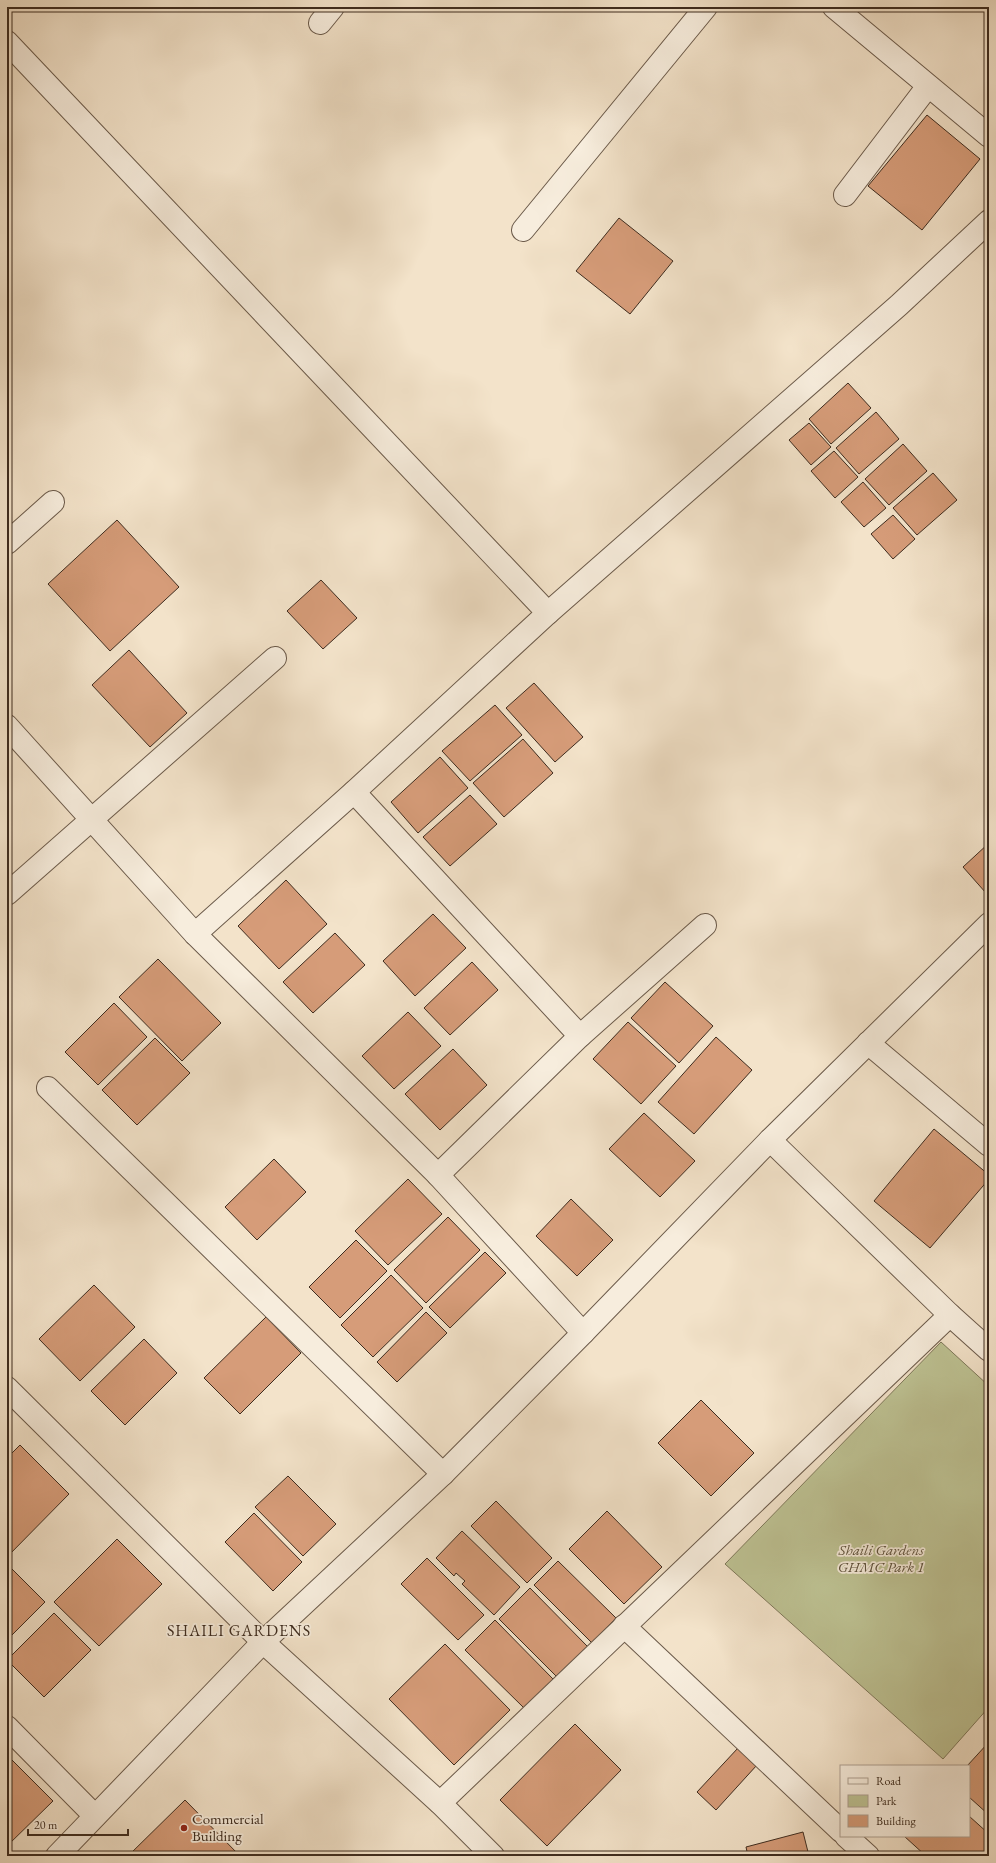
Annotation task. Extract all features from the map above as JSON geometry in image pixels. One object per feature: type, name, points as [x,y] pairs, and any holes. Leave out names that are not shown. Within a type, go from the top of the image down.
[{"type":"street","points":[[320,23],[333,7]]},
{"type":"street","points":[[523,230],[706,7]]},
{"type":"street","points":[[834,7],[989,136]]},
{"type":"street","points":[[7,42],[548,613]]},
{"type":"street","points":[[845,195],[928,86]]},
{"type":"street","points":[[195,934],[354,792],[548,613],[899,305],[989,221]]},
{"type":"street","points":[[7,543],[53,502]]},
{"type":"street","points":[[7,894],[275,658]]},
{"type":"street","points":[[7,726],[90,820],[195,934],[438,1175],[583,1333]]},
{"type":"street","points":[[354,792],[580,1036]]},
{"type":"street","points":[[57,1856],[263,1642],[443,1474],[583,1333],[770,1140],[989,924]]},
{"type":"street","points":[[438,1175],[580,1036],[705,926]]},
{"type":"street","points":[[868,1043],[989,1146]]},
{"type":"street","points":[[48,1088],[443,1474]]},
{"type":"street","points":[[770,1140],[950,1315],[989,1350]]},
{"type":"street","points":[[440,1802],[950,1315]]},
{"type":"street","points":[[7,1388],[263,1642],[440,1802],[493,1856]]},
{"type":"street","points":[[624,1626],[840,1830]]},
{"type":"street","points":[[7,1727],[95,1816]]},
{"type":"street","points":[[847,1837],[868,1856]]},
{"type":"green space","name":"Shaili Gardens GHMC Park 1","points":[[941,1342],[989,1386],[989,1707],[943,1759],[725,1564]]},
{"type":"building","points":[[927,115],[980,159],[922,230],[868,186]]},
{"type":"building","points":[[619,218],[673,261],[630,314],[576,271]]},
{"type":"building","points":[[848,383],[871,408],[831,444],[809,419]]},
{"type":"building","points":[[876,412],[899,439],[859,474],[836,448]]},
{"type":"building","points":[[809,423],[831,447],[811,465],[789,440]]},
{"type":"building","points":[[903,444],[927,471],[889,505],[865,479]]},
{"type":"building","points":[[834,451],[858,477],[835,498],[811,471]]},
{"type":"building","points":[[933,473],[957,500],[917,535],[893,508]]},
{"type":"building","points":[[863,482],[886,508],[864,527],[841,502]]},
{"type":"building","points":[[893,515],[915,539],[893,559],[871,534]]},
{"type":"building","points":[[117,520],[179,587],[110,651],[48,584]]},
{"type":"building","points":[[321,580],[357,618],[323,649],[287,611]]},
{"type":"building","points":[[129,650],[187,713],[150,747],[92,685]]},
{"type":"building","points":[[534,683],[583,737],[555,762],[506,708]]},
{"type":"building","points":[[495,705],[522,735],[470,781],[442,751]]},
{"type":"building","points":[[523,739],[553,773],[504,817],[473,783]]},
{"type":"building","points":[[440,757],[468,788],[418,833],[391,802]]},
{"type":"building","points":[[470,795],[497,824],[450,866],[423,837]]},
{"type":"building","points":[[989,843],[989,890],[986,893],[963,867]]},
{"type":"building","points":[[286,880],[327,924],[279,969],[238,926]]},
{"type":"building","points":[[433,914],[466,948],[415,996],[383,961]]},
{"type":"building","points":[[335,933],[365,965],[313,1013],[283,982]]},
{"type":"building","points":[[158,959],[221,1023],[182,1061],[119,997]]},
{"type":"building","points":[[472,962],[498,990],[450,1035],[424,1008]]},
{"type":"building","points":[[665,982],[713,1026],[679,1063],[631,1018]]},
{"type":"building","points":[[114,1003],[147,1037],[98,1085],[65,1052]]},
{"type":"building","points":[[408,1012],[441,1046],[394,1089],[362,1056]]},
{"type":"building","points":[[628,1022],[676,1066],[641,1104],[593,1059]]},
{"type":"building","points":[[716,1037],[752,1070],[694,1134],[658,1102]]},
{"type":"building","points":[[155,1038],[190,1073],[137,1125],[102,1090]]},
{"type":"building","points":[[453,1049],[487,1085],[440,1130],[405,1094]]},
{"type":"building","points":[[644,1113],[695,1161],[660,1197],[609,1149]]},
{"type":"building","points":[[934,1129],[989,1175],[989,1179],[930,1248],[874,1201]]},
{"type":"building","points":[[274,1159],[306,1192],[257,1240],[225,1207]]},
{"type":"building","points":[[408,1179],[442,1214],[388,1265],[355,1231]]},
{"type":"building","points":[[571,1199],[613,1240],[577,1276],[536,1236]]},
{"type":"building","points":[[448,1217],[480,1250],[426,1303],[394,1270]]},
{"type":"building","points":[[356,1240],[387,1271],[340,1318],[309,1287]]},
{"type":"building","points":[[485,1252],[506,1273],[450,1328],[429,1307]]},
{"type":"building","points":[[391,1275],[423,1308],[373,1357],[341,1325]]},
{"type":"building","points":[[94,1285],[135,1327],[80,1381],[39,1339]]},
{"type":"building","points":[[426,1312],[447,1333],[397,1382],[377,1362]]},
{"type":"building","points":[[266,1317],[301,1353],[240,1414],[204,1378]]},
{"type":"building","points":[[144,1339],[177,1373],[125,1425],[91,1391]]},
{"type":"building","points":[[701,1400],[754,1453],[711,1496],[658,1443]]},
{"type":"building","points":[[20,1445],[69,1494],[7,1557],[7,1458]]},
{"type":"building","points":[[288,1476],[336,1524],[303,1556],[255,1507]]},
{"type":"building","points":[[496,1501],[552,1558],[527,1583],[471,1526]]},
{"type":"building","points":[[607,1511],[662,1567],[624,1604],[569,1549]]},
{"type":"building","points":[[254,1513],[302,1562],[273,1591],[225,1542]]},
{"type":"building","points":[[462,1531],[520,1587],[494,1615],[462,1584],[465,1581],[456,1573],[454,1576],[436,1558]]},
{"type":"building","points":[[117,1539],[162,1584],[99,1646],[54,1602]]},
{"type":"building","points":[[427,1558],[484,1615],[458,1640],[401,1584]]},
{"type":"building","points":[[558,1561],[616,1618],[592,1643],[534,1585]]},
{"type":"building","points":[[7,1564],[45,1602],[7,1640]]},
{"type":"building","points":[[530,1588],[588,1647],[557,1677],[499,1619]]},
{"type":"building","points":[[54,1613],[91,1650],[44,1697],[7,1660]]},
{"type":"building","points":[[495,1620],[553,1679],[524,1708],[465,1650]]},
{"type":"building","points":[[445,1644],[510,1710],[454,1765],[389,1699]]},
{"type":"building","points":[[575,1724],[621,1770],[547,1846],[500,1800]]},
{"type":"building","points":[[988,1743],[989,1815],[970,1798],[970,1765],[968,1765]]},
{"type":"building","points":[[738,1748],[757,1765],[716,1810],[697,1792]]},
{"type":"building","points":[[7,1755],[53,1801],[7,1846]]},
{"type":"building","name":"Commercial Building","points":[[185,1800],[240,1856],[128,1856]]},
{"type":"building","points":[[970,1817],[989,1834],[989,1848],[982,1856],[926,1856],[905,1837],[970,1837]]},
{"type":"building","points":[[803,1832],[809,1856],[748,1856],[746,1847]]},
{"type":"place","name":"Commercial Building","points":[[184,1828]]},
{"type":"district","name":"SHAILI GARDENS","points":[[239,1630]]}]
